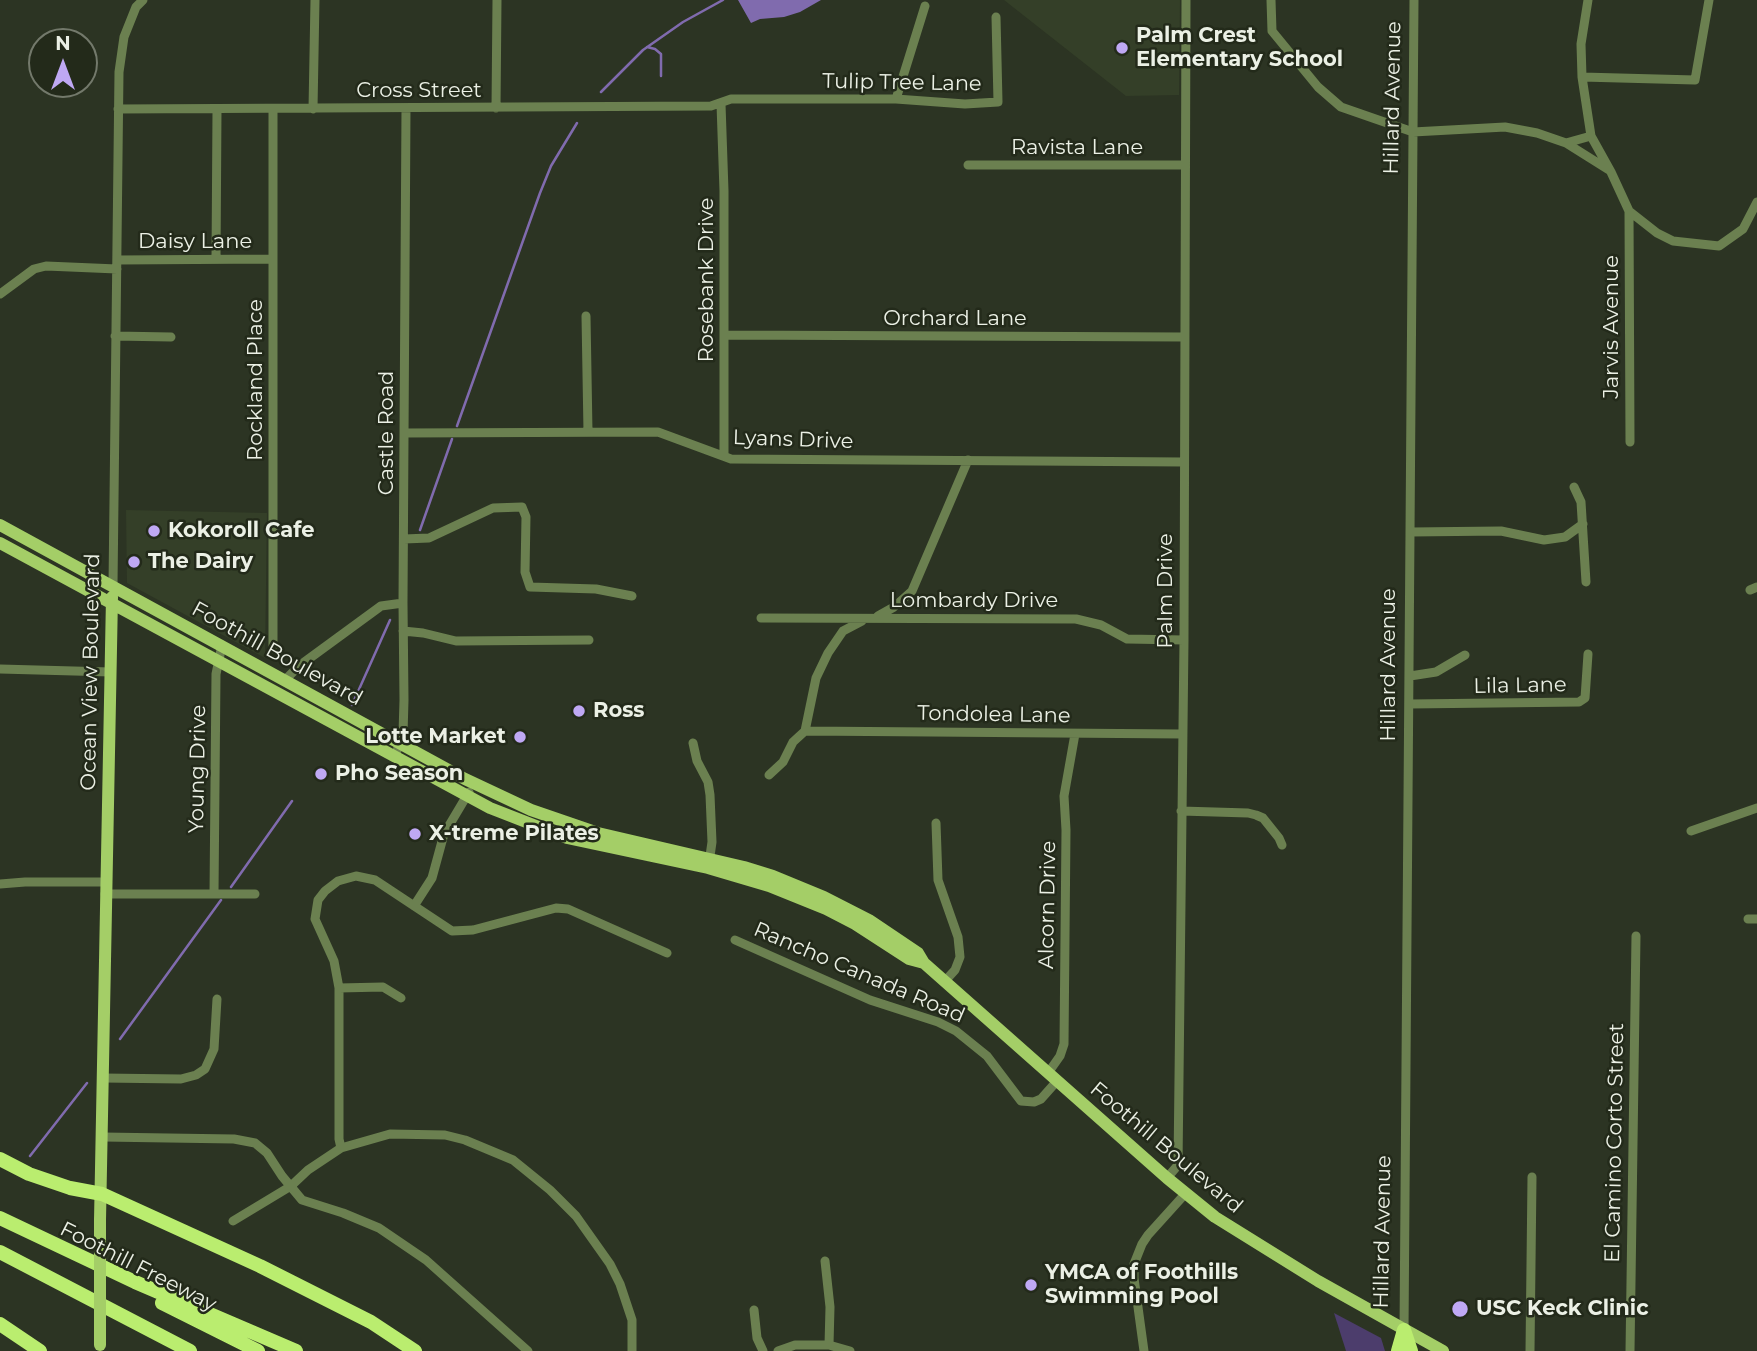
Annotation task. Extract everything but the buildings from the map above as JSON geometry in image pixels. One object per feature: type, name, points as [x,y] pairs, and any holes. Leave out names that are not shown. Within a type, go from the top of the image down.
[{"type":"highway","points":[[0,1159],[29,1174],[70,1188],[102,1194],[351,1311],[415,1351]]},
{"type":"highway","points":[[0,1219],[135,1282],[296,1351]]},
{"type":"highway","name":"Foothill Freeway","points":[[0,1219],[258,1351]]},
{"type":"highway","points":[[0,1252],[190,1351]]},
{"type":"highway","points":[[0,1324],[40,1351]]},
{"type":"highway","points":[[142,1327],[166,1351]]},
{"type":"highway","name":"Hillard Avenue","points":[[1398,1351],[1404,1331]]},
{"type":"highway","name":"Hillard Avenue","points":[[1404,1331],[1411,1351]]},
{"type":"main road","name":"Foothill Boulevard","points":[[0,525],[474,783],[530,810],[629,846]]},
{"type":"main road","name":"Foothill Boulevard","points":[[0,543],[467,796],[545,831],[772,876],[835,903],[898,938],[918,953],[924,963],[1185,1194],[1261,1248],[1443,1351]]},
{"type":"main road","name":"Ocean View Boulevard","points":[[100,1348],[100,1220],[113,586]]},
{"type":"street","name":"Ocean View Boulevard","points":[[113,586],[119,72],[124,37],[135,7],[143,0]]},
{"type":"street","points":[[313,109],[316,0]]},
{"type":"street","points":[[496,108],[497,0]]},
{"type":"street","name":"Palm Drive","points":[[1167,1178],[1178,1165],[1184,640],[1186,0]]},
{"type":"street","points":[[1271,0],[1272,31],[1318,87],[1341,107],[1413,132],[1505,127],[1537,133],[1566,143],[1611,172]]},
{"type":"street","name":"Hillard Avenue","points":[[1404,1331],[1414,0]]},
{"type":"street","points":[[1588,0],[1581,44],[1582,77],[1591,136],[1629,211],[1657,233],[1673,241],[1719,246],[1744,229],[1757,202]]},
{"type":"street","points":[[1582,77],[1695,80],[1709,0]]},
{"type":"street","points":[[896,99],[925,6]]},
{"type":"street","name":"Tulip Tree Lane","points":[[720,104],[731,99],[896,99],[965,104],[998,102],[996,17]]},
{"type":"street","name":"Cross Street","points":[[118,109],[274,110],[720,104]]},
{"type":"street","name":"Rosebank Drive","points":[[720,104],[725,335],[724,456]]},
{"type":"street","name":"Castle Road","points":[[395,756],[404,727],[406,108]]},
{"type":"street","points":[[216,259],[217,110]]},
{"type":"street","name":"Rockland Place","points":[[273,649],[274,110]]},
{"type":"street","points":[[1566,143],[1591,136]]},
{"type":"street","name":"Ravista Lane","points":[[968,165],[1185,165]]},
{"type":"street","name":"Jarvis Avenue","points":[[1629,211],[1630,442]]},
{"type":"street","name":"Daisy Lane","points":[[0,294],[34,270],[46,266],[274,259]]},
{"type":"street","points":[[586,316],[588,432]]},
{"type":"street","name":"Orchard Lane","points":[[725,335],[1184,337]]},
{"type":"street","points":[[115,336],[171,337]]},
{"type":"street","name":"Lyans Drive","points":[[404,433],[658,432],[731,459],[1184,462]]},
{"type":"street","points":[[769,775],[783,762],[793,742],[805,731],[816,678],[828,653],[847,627],[894,607],[912,591],[968,460]]},
{"type":"street","points":[[1574,487],[1581,502],[1586,582]]},
{"type":"street","points":[[404,538],[429,538],[493,508],[523,507],[526,517],[525,572],[530,587],[596,589],[632,596]]},
{"type":"street","points":[[1411,532],[1501,531],[1544,540],[1565,537],[1583,524]]},
{"type":"street","points":[[285,680],[299,666],[381,606],[403,603]]},
{"type":"street","name":"Lombardy Drive","points":[[761,618],[1076,619],[1101,625],[1127,639],[1184,640]]},
{"type":"street","points":[[403,631],[456,641],[589,640]]},
{"type":"street","name":"Young Drive","points":[[214,894],[217,661],[222,645]]},
{"type":"street","points":[[1410,676],[1436,672],[1465,654]]},
{"type":"street","name":"Lila Lane","points":[[1410,704],[1579,702],[1585,698],[1588,654]]},
{"type":"street","points":[[0,669],[111,672]]},
{"type":"street","name":"Tondolea Lane","points":[[805,731],[1182,734]]},
{"type":"street","name":"Alcorn Drive","points":[[1052,1077],[1064,1044],[1064,796],[1075,734]]},
{"type":"street","points":[[693,743],[697,761],[708,782],[710,795],[709,864]]},
{"type":"street","points":[[414,906],[432,878],[444,834],[474,783]]},
{"type":"street","points":[[1691,831],[1757,808]]},
{"type":"street","points":[[1181,811],[1256,815],[1263,818],[1282,845]]},
{"type":"street","points":[[936,823],[938,880],[958,937],[960,957],[956,970],[945,981]]},
{"type":"street","points":[[341,1148],[338,1139],[339,988],[334,961],[315,919],[318,900],[324,891],[344,878],[361,876],[375,880],[442,925],[458,932],[541,911],[568,909],[667,953]]},
{"type":"street","points":[[0,884],[25,881],[106,888],[255,894]]},
{"type":"street","name":"El Camino Corto Street","points":[[1630,1351],[1636,936]]},
{"type":"street","name":"Rancho Canada Road","points":[[736,940],[870,1000],[956,1031],[987,1056],[1021,1101],[1034,1102],[1041,1099],[1052,1077]]},
{"type":"street","points":[[339,988],[383,987],[401,998]]},
{"type":"street","points":[[103,1078],[181,1079],[205,1069],[214,1049],[217,999]]},
{"type":"street","points":[[233,1221],[290,1186],[341,1148],[390,1134],[445,1135],[493,1150],[513,1160],[550,1190],[576,1216],[610,1264],[632,1320],[632,1351]]},
{"type":"street","points":[[103,1137],[243,1140],[261,1147],[302,1200],[379,1228],[426,1260],[528,1351]]},
{"type":"street","points":[[1530,1351],[1532,1177]]},
{"type":"street","points":[[1144,1351],[1134,1264],[1148,1235],[1185,1194]]},
{"type":"street","points":[[825,1261],[830,1307],[829,1345]]},
{"type":"street","points":[[754,1310],[763,1351]]},
{"type":"street","points":[[778,1351],[795,1345],[829,1345],[850,1351]]},
{"type":"shaded area","points":[[738,0],[821,0],[800,12],[751,23]]},
{"type":"shaded area","name":"Palm Crest Elementary School","points":[[1004,0],[1180,0],[1179,95],[1126,96]]},
{"type":"shaded area","points":[[126,510],[267,513],[265,658],[127,583]]},
{"type":"shaded area","points":[[1334,1313],[1381,1338],[1385,1351],[1346,1351]]},
{"type":"waterway","points":[[601,92],[643,50],[683,22],[723,0]]},
{"type":"waterway","points":[[647,47],[661,54],[661,76]]},
{"type":"waterway","points":[[457,426],[540,193],[551,166],[577,123]]},
{"type":"waterway","points":[[420,530],[452,439]]},
{"type":"waterway","points":[[352,705],[390,620]]},
{"type":"waterway","points":[[231,887],[292,801]]},
{"type":"waterway","points":[[120,1039],[221,900]]},
{"type":"waterway","points":[[30,1156],[87,1083]]},
{"type":"place","name":"Palm Crest Elementary School","points":[[1122,48]]},
{"type":"place","name":"Kokoroll Cafe","points":[[154,531]]},
{"type":"place","name":"The Dairy","points":[[134,562]]},
{"type":"place","name":"Ross","points":[[579,711]]},
{"type":"place","name":"Lotte Market","points":[[520,737]]},
{"type":"place","name":"Pho Season","points":[[321,774]]},
{"type":"place","name":"X-treme Pilates","points":[[415,834]]},
{"type":"place","name":"YMCA of Foothills Swimming Pool","points":[[1031,1285]]},
{"type":"place","name":"USC Keck Clinic","points":[[1460,1309]]}]
